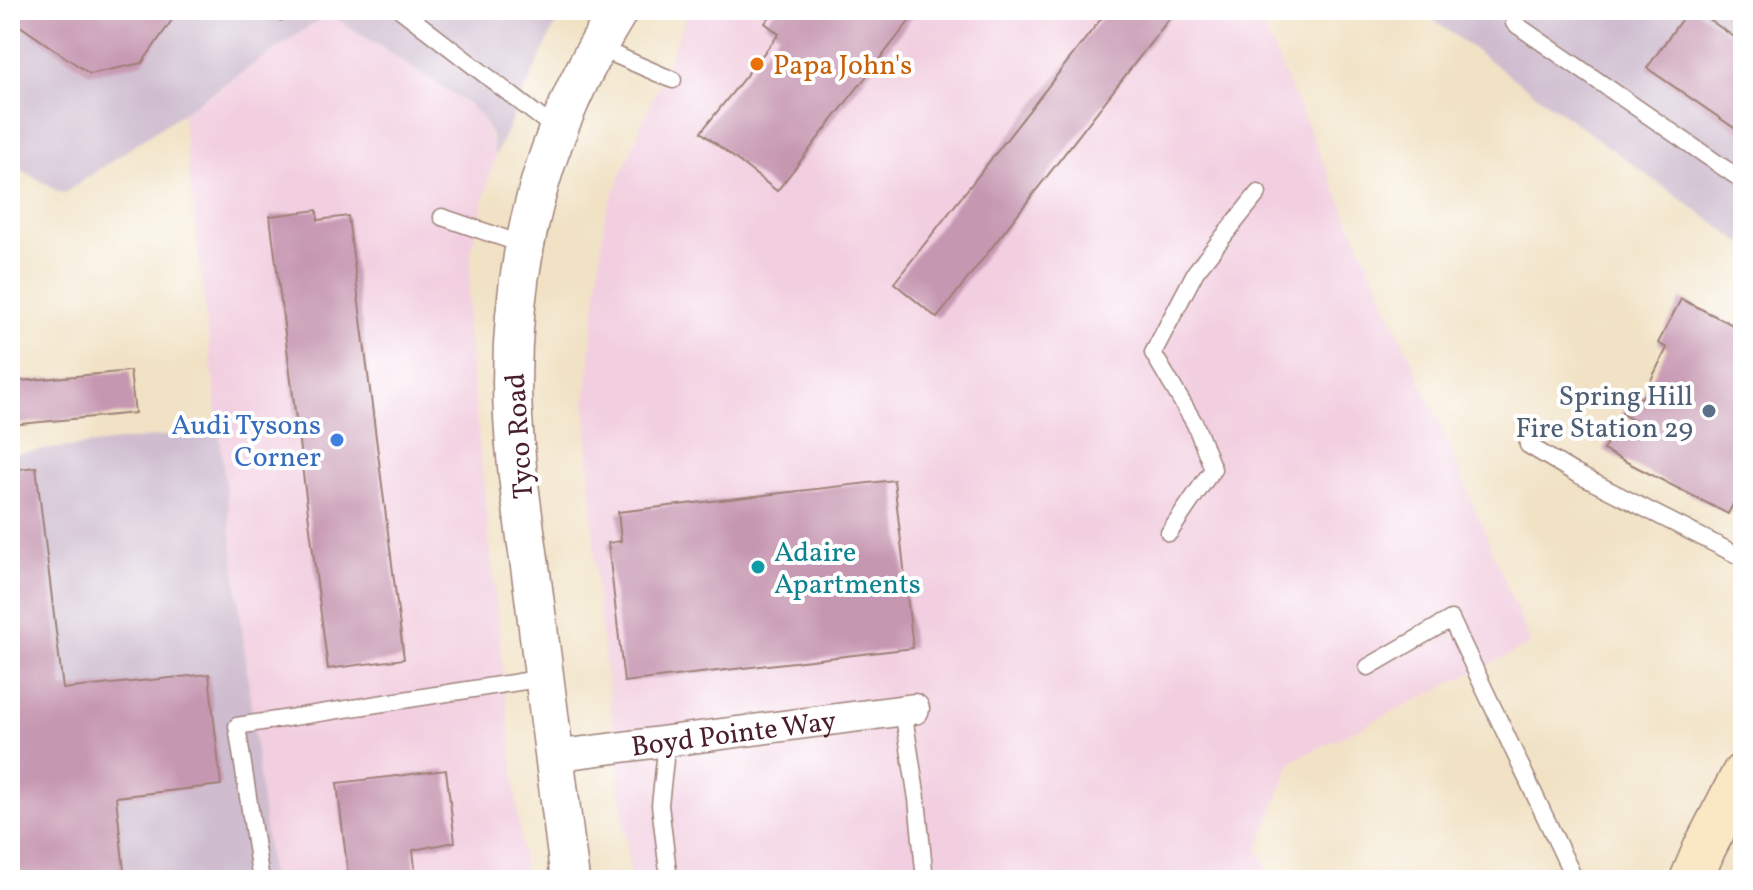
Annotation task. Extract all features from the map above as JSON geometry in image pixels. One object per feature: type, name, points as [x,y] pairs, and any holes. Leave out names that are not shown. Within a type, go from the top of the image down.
[{"type":"main road","points":[[1691,880],[1743,774]]},
{"type":"street","name":"Tyco Road","points":[[570,880],[517,461],[512,383],[515,307],[524,245],[541,180],[567,107],[604,22]]},
{"type":"street","name":"Boyd Pointe Way","points":[[553,756],[908,709]]},
{"type":"lane","points":[[401,10],[558,131]]},
{"type":"lane","points":[[604,22],[673,80]]},
{"type":"lane","points":[[1514,23],[1743,181]]},
{"type":"lane","points":[[1169,533],[1213,469],[1195,424],[1153,353],[1196,271],[1258,193]]},
{"type":"lane","points":[[442,217],[524,245]]},
{"type":"lane","points":[[1528,445],[1575,473],[1743,558]]},
{"type":"lane","points":[[1368,667],[1451,619],[1575,880]]},
{"type":"lane","points":[[261,880],[237,726],[544,678]]},
{"type":"lane","points":[[908,709],[925,880]]},
{"type":"lane","points":[[667,741],[660,805],[669,880]]},
{"type":"shaded area","points":[[10,10],[562,10],[495,156],[487,128],[469,105],[329,13],[63,194],[10,163]]},
{"type":"shaded area","points":[[689,10],[1256,10],[1439,422],[1531,644],[1292,761],[1258,849],[1273,880],[631,880],[597,597],[585,402],[605,214]]},
{"type":"shaded area","points":[[1419,10],[1743,10],[1743,244],[1440,25]]},
{"type":"shaded area","points":[[329,13],[469,105],[481,117],[493,144],[495,156],[472,246],[467,326],[525,880],[271,880],[182,112]]},
{"type":"shaded area","points":[[219,429],[271,880],[10,880],[10,454]]},
{"type":"building","points":[[10,10],[179,10],[142,63],[90,74],[10,19]]},
{"type":"building","points":[[775,10],[918,10],[777,191],[701,132],[779,34],[765,23]]},
{"type":"building","points":[[1108,10],[1176,10],[937,318],[894,283]]},
{"type":"building","points":[[1688,10],[1695,10],[1743,43],[1743,134],[1647,68]]},
{"type":"building","name":"Audi Tysons Corner","points":[[317,210],[318,220],[348,216],[404,659],[328,669],[270,216]]},
{"type":"building","points":[[1681,299],[1743,330],[1743,484],[1728,514],[1603,450],[1608,441],[1630,433],[1637,422],[1621,414],[1632,394],[1642,398],[1667,348],[1658,343]]},
{"type":"building","points":[[130,371],[135,413],[10,425],[10,382]]},
{"type":"building","points":[[36,467],[63,689],[209,674],[221,785],[116,797],[125,880],[10,880],[10,470]]},
{"type":"building","name":"Adaire Apartments","points":[[894,480],[913,648],[624,682],[608,543],[621,541],[618,512]]},
{"type":"building","points":[[446,770],[455,842],[413,850],[415,868],[406,880],[325,880],[325,877],[348,875],[337,783]]},
{"type":"place","name":"Papa John's","points":[[757,64]]},
{"type":"place","name":"Spring Hill Fire Station 29","points":[[1709,411]]},
{"type":"place","name":"Audi Tysons Corner","points":[[337,440]]},
{"type":"place","name":"Adaire Apartments","points":[[758,567]]}]
